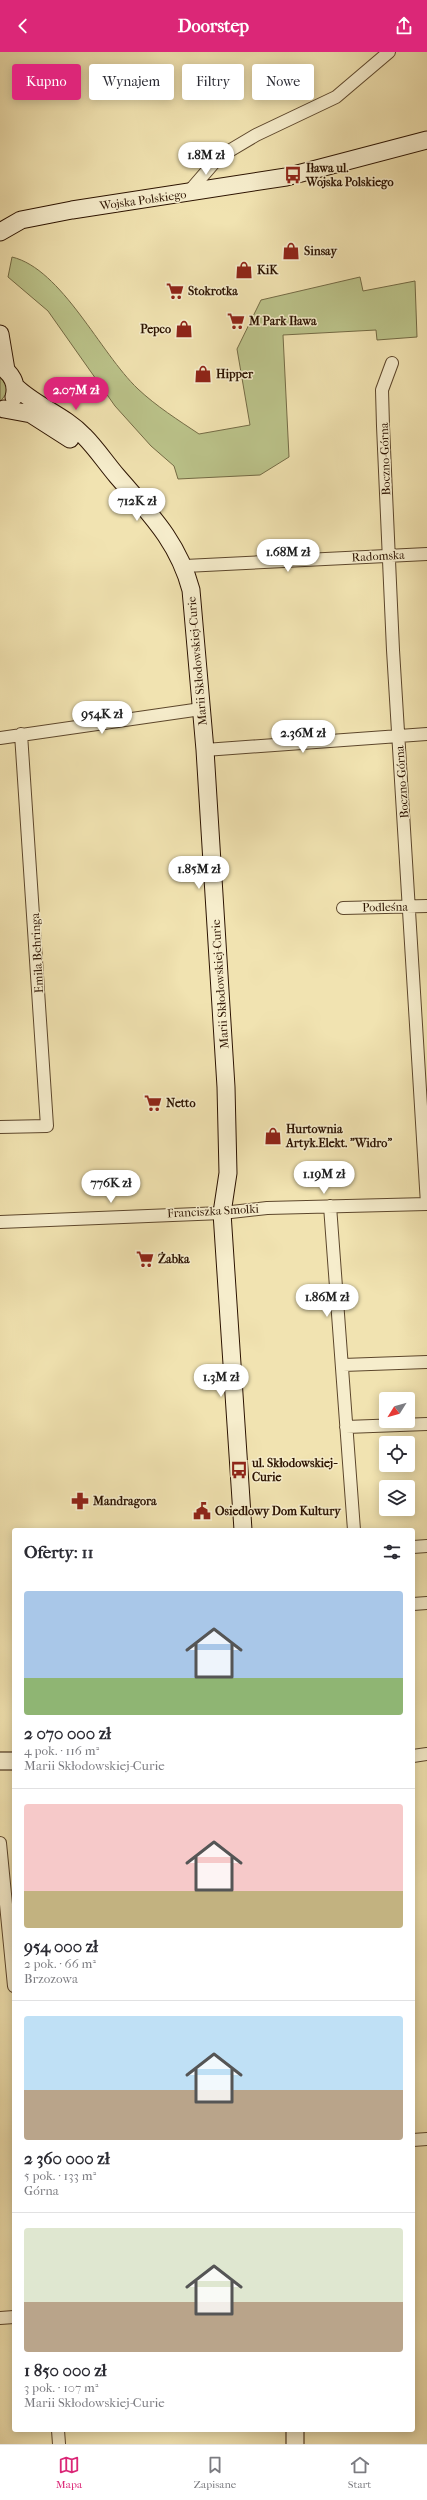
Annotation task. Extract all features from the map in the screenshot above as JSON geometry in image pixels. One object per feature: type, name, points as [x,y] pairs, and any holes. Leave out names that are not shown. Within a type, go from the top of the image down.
[{"type":"street","points":[[187,194],[219,157],[256,135],[336,97],[389,52]]},
{"type":"street","name":"Wojska Polskiego","points":[[0,232],[21,220],[72,210],[187,194],[286,177],[427,140]]},
{"type":"street","points":[[0,334],[3,368],[15,386],[13,399],[2,410]]},
{"type":"street","name":"Boczno-Górna","points":[[392,363],[382,390],[399,735],[410,907],[423,1064],[427,1204]]},
{"type":"street","name":"Marii Skłodowskiej-Curie","points":[[15,386],[24,395],[56,414],[84,435],[158,523],[185,566],[191,590],[205,750],[227,1095],[228,1174],[222,1213],[243,1528]]},
{"type":"street","name":"Marii Skłodowskiej-Curie","points":[[2,410],[31,414],[55,427],[108,465]]},
{"type":"street","name":"Radomska","points":[[185,566],[427,554]]},
{"type":"street","points":[[0,738],[201,709]]},
{"type":"street","name":"Emila Behringa","points":[[0,1127],[47,1126],[21,734]]},
{"type":"street","points":[[205,750],[427,734]]},
{"type":"street","name":"Podleśna","points":[[343,908],[427,906]]},
{"type":"street","name":"Franciszka Smolki","points":[[0,1222],[222,1213],[267,1208],[427,1204]]},
{"type":"street","points":[[330,1206],[343,1365],[354,1528]]},
{"type":"street","points":[[343,1365],[427,1362]]},
{"type":"street","points":[[346,1427],[427,1424]]},
{"type":"street","points":[[415,1547],[427,1546]]},
{"type":"street","points":[[415,1604],[427,1603]]},
{"type":"street","points":[[415,1756],[427,1754]]},
{"type":"street","points":[[0,1761],[12,1761]]},
{"type":"street","points":[[0,1843],[12,1966]]},
{"type":"street","points":[[415,2140],[427,2140]]},
{"type":"street","points":[[0,2318],[12,2317]]},
{"type":"street","points":[[58,2432],[59,2444]]},
{"type":"street","points":[[295,2432],[295,2444]]},
{"type":"green space","points":[[12,257],[30,265],[47,278],[64,295],[80,314],[109,355],[138,389],[160,407],[199,434],[250,425],[237,349],[261,300],[360,277],[363,291],[415,281],[417,337],[377,340],[376,330],[283,335],[289,457],[260,475],[178,479],[174,466],[151,446],[115,406],[48,311],[8,277]]},
{"type":"green space","points":[[0,375],[8,389],[0,402]]},
{"type":"place","name":"Iława ul. Wojska Polskiego","points":[[293,175]]},
{"type":"place","name":"Sinsay","points":[[291,251]]},
{"type":"place","name":"KiK","points":[[244,270]]},
{"type":"place","name":"Stokrotka","points":[[175,291]]},
{"type":"place","name":"M Park Iława","points":[[236,321]]},
{"type":"place","name":"Pepco","points":[[184,329]]},
{"type":"place","name":"Hipper","points":[[203,374]]},
{"type":"place","name":"Netto","points":[[153,1103]]},
{"type":"place","name":"Hurtownia Artyk.Elekt. \"Widro\"","points":[[273,1136]]},
{"type":"place","name":"Żabka","points":[[145,1259]]},
{"type":"place","name":"ul. Skłodowskiej- Curie","points":[[239,1470]]},
{"type":"place","name":"Mandragora","points":[[80,1501]]},
{"type":"place","name":"Osiedlowy Dom Kultury","points":[[202,1511]]}]
